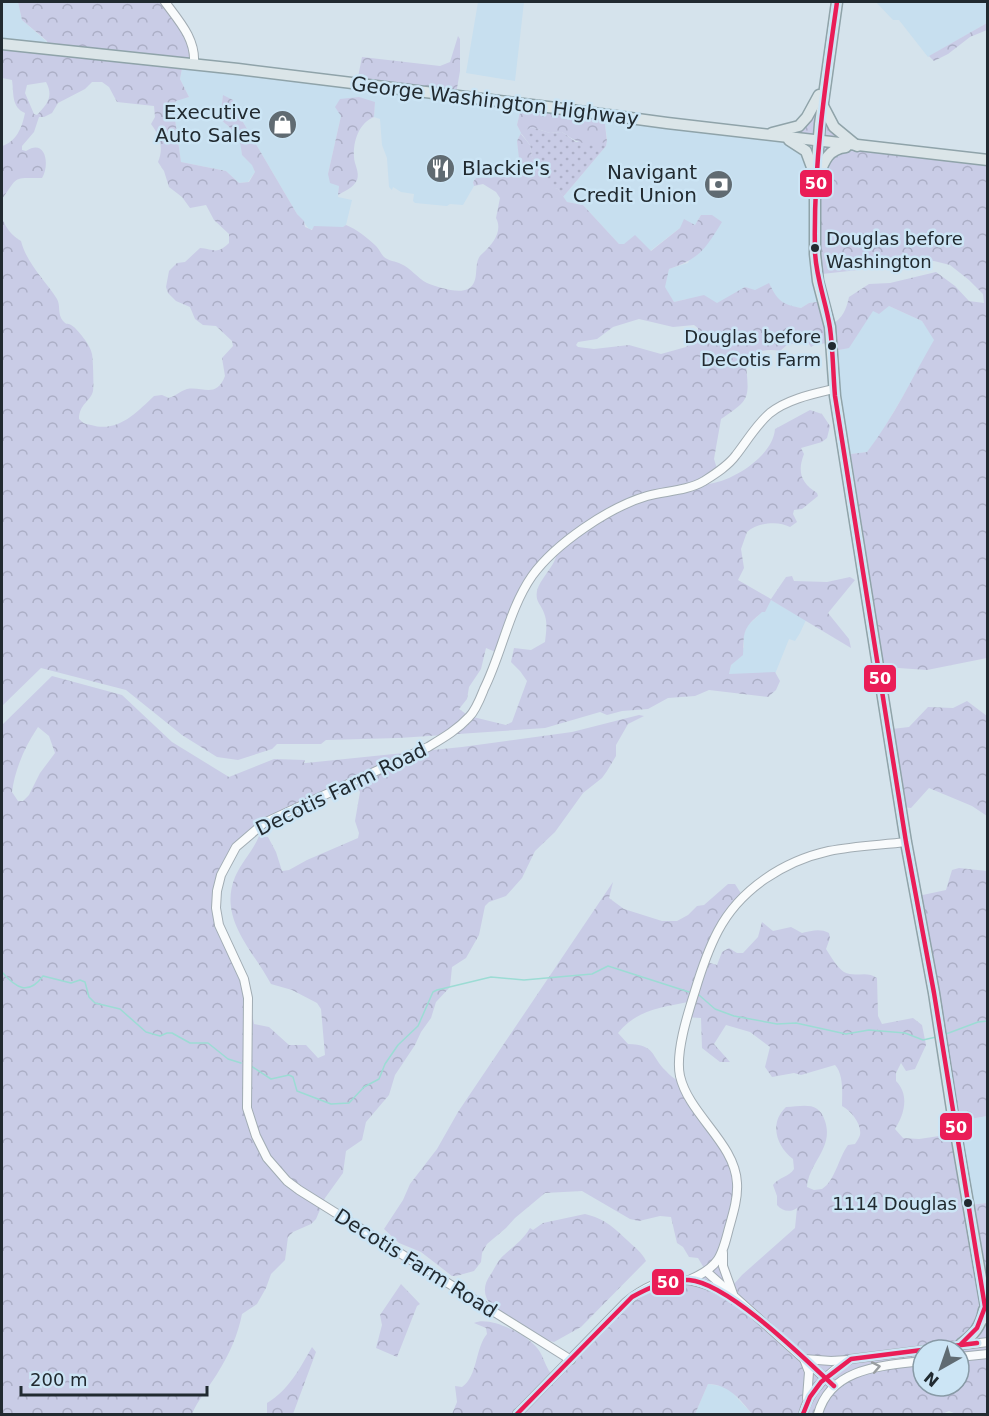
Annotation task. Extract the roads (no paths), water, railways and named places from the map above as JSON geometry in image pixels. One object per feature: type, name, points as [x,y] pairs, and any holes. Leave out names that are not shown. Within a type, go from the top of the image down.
[{"type":"main road","points":[[837,2],[818,141],[815,185],[817,272],[830,327],[834,389],[906,842],[987,1312],[974,1334],[969,1338]]},
{"type":"main road","name":"George Washington Highway","points":[[2,44],[194,64],[987,160]]},
{"type":"main road","points":[[770,135],[775,131],[795,128],[802,124],[814,106],[825,80]]},
{"type":"main road","points":[[822,104],[834,127],[857,146]]},
{"type":"main road","points":[[770,135],[783,137],[802,147],[811,162],[815,185]]},
{"type":"main road","points":[[815,185],[822,165],[830,153],[837,148],[857,146]]},
{"type":"street","points":[[165,2],[191,40],[195,55],[194,64]]},
{"type":"street","name":"Decotis Farm Road","points":[[571,1360],[299,1190],[281,1175],[267,1158],[256,1136],[247,1108],[248,998],[244,979],[219,925],[216,908],[221,875],[236,847],[264,823],[428,747],[448,736],[469,717],[486,685],[519,597],[532,576],[565,542],[627,503],[702,482],[724,467],[735,456],[770,413],[784,404],[834,389]]},
{"type":"street","points":[[734,1298],[723,1266],[723,1253],[736,1203],[737,1183],[732,1161],[688,1096],[680,1074],[686,1018],[699,978],[718,931],[738,903],[764,879],[792,862],[830,851],[906,842]]},
{"type":"street","points":[[691,1280],[707,1272],[723,1253]]},
{"type":"street","points":[[707,1272],[834,1386]]},
{"type":"street","points":[[517,1414],[632,1297],[661,1283],[681,1279],[711,1285],[734,1298]]},
{"type":"street","points":[[971,1343],[987,1342]]},
{"type":"street","points":[[804,1359],[831,1361],[911,1351]]},
{"type":"street","points":[[971,1356],[987,1354]]},
{"type":"street","points":[[803,1414],[809,1387],[809,1372],[804,1359]]},
{"type":"street","points":[[806,1404],[826,1378],[851,1359]]},
{"type":"street","points":[[818,1414],[820,1405],[834,1386],[854,1373],[876,1366],[911,1362]]},
{"type":"waterway","points":[[251,1066],[271,1079],[289,1075],[293,1077],[297,1091],[331,1104],[349,1103],[364,1087],[379,1079],[385,1064],[398,1045],[418,1026],[433,992],[437,990],[491,977],[524,980],[592,974],[608,966],[689,992]]},
{"type":"waterway","points":[[2,972],[22,988],[32,986],[43,976],[71,983],[80,980],[85,982],[89,997],[95,1003],[120,1009],[146,1032],[160,1036],[172,1033],[190,1043],[208,1043],[228,1059],[241,1063]]},
{"type":"waterway","points":[[699,995],[715,1009],[734,1016],[777,1024],[796,1023],[846,1034],[869,1030],[905,1033],[923,1040],[936,1037]]},
{"type":"waterway","points":[[946,1034],[978,1022],[988,1021]]},
{"type":"place","name":"Executive Auto Sales","points":[[282,124]]},
{"type":"place","name":"Blackie's","points":[[441,168]]},
{"type":"place","name":"Navigant Credit Union","points":[[718,184]]},
{"type":"place","name":"Douglas before Washington","points":[[815,248]]},
{"type":"place","name":"Douglas before DeCotis Farm","points":[[832,346]]},
{"type":"place","name":"1114 Douglas","points":[[968,1203]]}]
